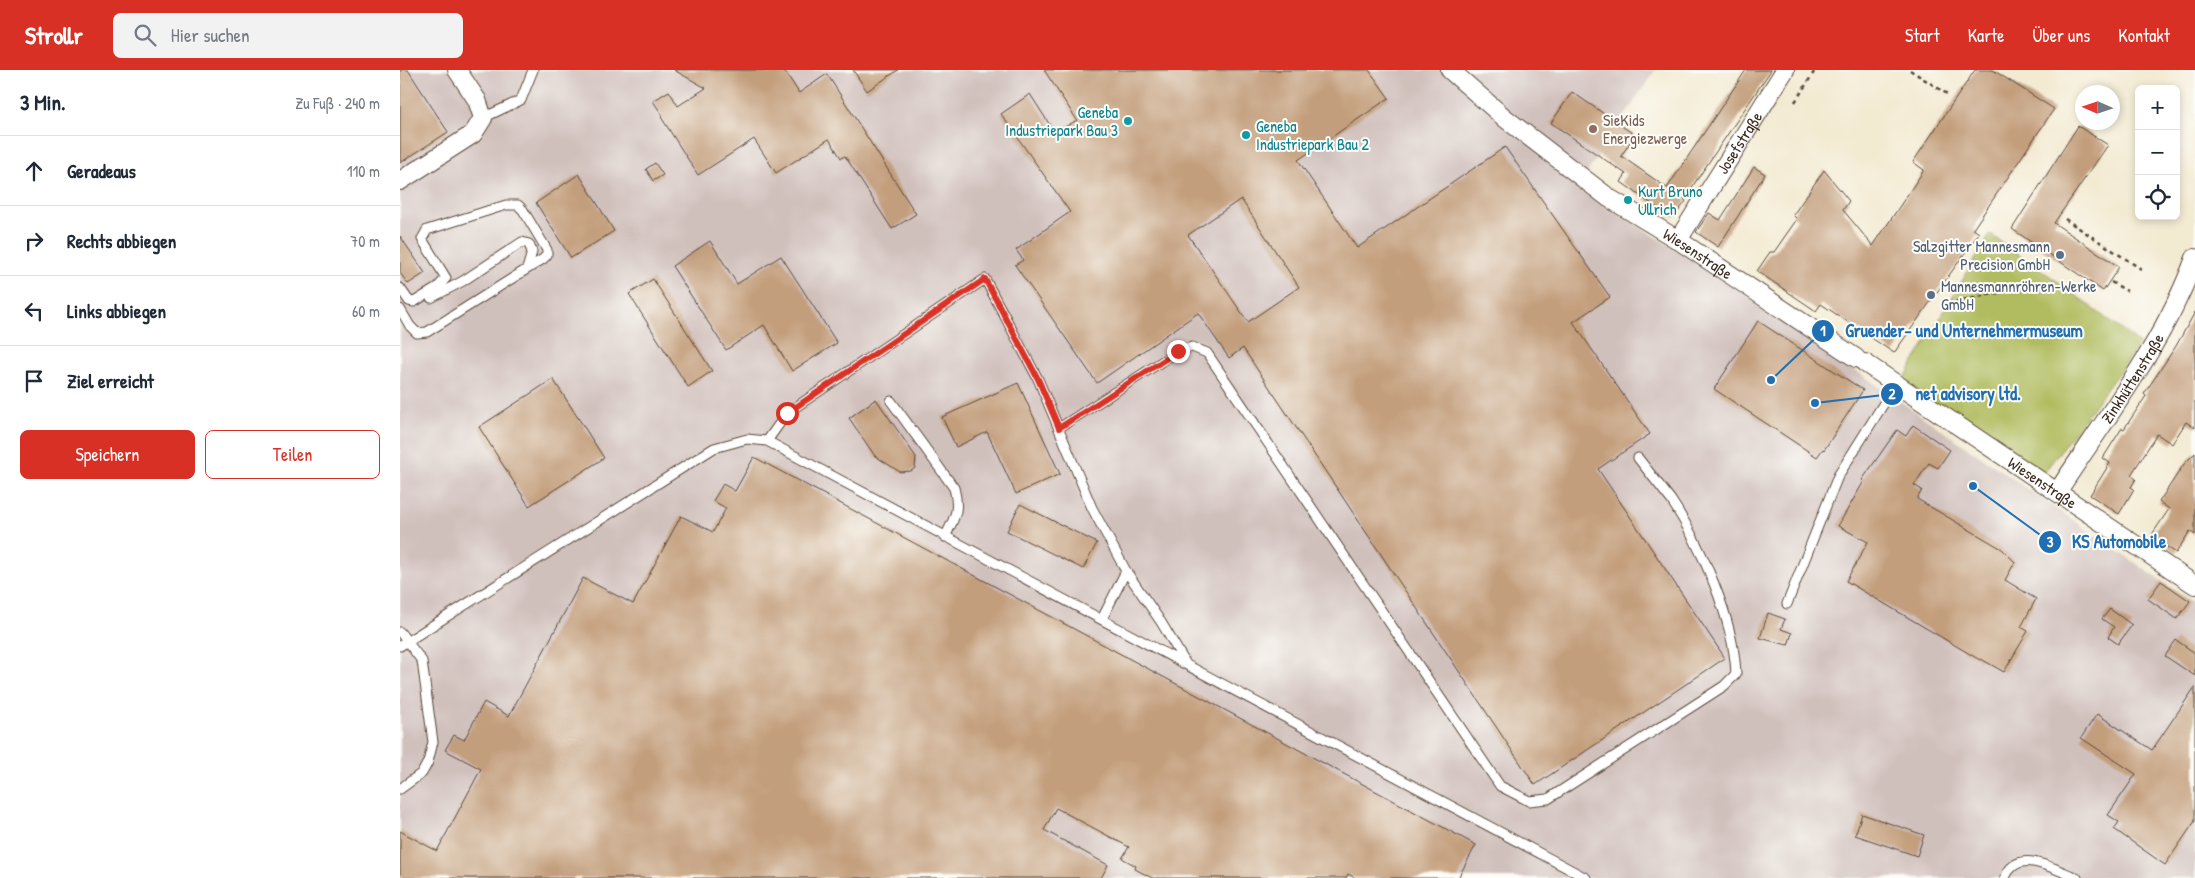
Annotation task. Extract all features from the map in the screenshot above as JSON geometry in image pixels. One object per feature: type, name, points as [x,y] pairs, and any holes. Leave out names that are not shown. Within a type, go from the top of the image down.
[{"type":"street","points":[[400,181],[473,134],[483,118],[477,100],[457,70]]},
{"type":"street","name":"Wiesenstraße","points":[[1450,70],[1506,119],[1609,198],[1678,240],[1860,360],[2058,491],[2195,585]]},
{"type":"street","name":"Josefstraße","points":[[1678,240],[1785,70]]},
{"type":"street","name":"Zinkhüttenstraße","points":[[2058,491],[2152,348],[2182,292],[2195,258]]},
{"type":"lane","points":[[483,118],[521,100],[533,70]]},
{"type":"lane","points":[[400,309],[410,326],[417,333],[427,332],[543,258],[547,255],[547,250],[523,210],[518,206],[506,206],[427,230],[422,236],[446,278],[436,288],[418,300]]},
{"type":"lane","points":[[400,288],[409,301],[414,302],[430,298],[463,281],[522,242],[529,244],[532,252],[526,269]]},
{"type":"lane","points":[[767,441],[787,413],[985,279],[1038,379],[1092,508],[1126,571],[1161,622],[1186,664]]},
{"type":"lane","points":[[1059,428],[1178,351],[1192,347],[1207,354],[1500,786],[1529,801],[1548,800],[1724,686],[1736,674],[1736,658],[1725,614],[1709,574],[1676,509],[1638,458]]},
{"type":"lane","points":[[1787,604],[1838,476],[1896,384]]},
{"type":"lane","points":[[891,401],[954,488],[958,503],[956,516],[945,537]]},
{"type":"lane","points":[[403,644],[714,448],[747,439],[767,441],[1586,878]]},
{"type":"lane","points":[[1102,619],[1126,571]]},
{"type":"lane","points":[[400,632],[403,644],[422,662],[425,672],[433,742],[430,757],[422,773],[400,789]]},
{"type":"lane","points":[[2006,878],[2009,869],[2015,863],[2026,860],[2077,878]]},
{"type":"path","points":[[1910,70],[1946,94]]},
{"type":"path","points":[[1794,102],[1814,72]]},
{"type":"path","points":[[2065,219],[2140,269]]},
{"type":"path","points":[[1948,303],[2057,281]]},
{"type":"path","points":[[2111,282],[2127,291]]},
{"type":"shaded area","points":[[400,70],[1655,70],[1577,188],[1708,269],[2195,604],[2195,878],[400,878]]},
{"type":"green space","points":[[1990,234],[2057,281],[2140,344],[2043,474],[1901,384]]},
{"type":"building","points":[[400,70],[408,70],[448,132],[400,163]]},
{"type":"building","points":[[674,70],[784,70],[799,93],[827,74],[916,214],[892,229],[845,156],[841,158],[829,139],[776,173],[754,139],[698,175],[653,101],[669,91],[678,106],[706,88]]},
{"type":"building","points":[[853,70],[898,70],[867,91]]},
{"type":"building","points":[[1044,70],[1369,70],[1389,98],[1298,160],[1357,248],[1505,147],[1610,297],[1573,322],[1650,434],[1598,469],[1725,658],[1535,785],[1243,348],[1229,358],[1198,313],[1097,383],[1015,265],[1023,260],[1016,250],[1070,212],[1001,114],[1030,94],[1055,133],[1077,120]],"holes":[[[1241,199],[1299,287],[1248,322],[1188,235]]]},
{"type":"building","points":[[1746,70],[1771,70],[1684,199],[1686,201],[1675,216],[1670,217],[1621,182],[1626,174],[1551,123],[1572,92],[1635,135],[1621,156],[1667,188]]},
{"type":"building","points":[[1975,70],[1993,70],[2054,109],[1973,229],[1979,233],[1894,353],[1821,304],[1816,311],[1757,271],[1770,252],[1774,252],[1797,219],[1793,215],[1824,170],[1849,201],[1843,210],[1873,246],[1924,170],[1913,162]]},
{"type":"building","points":[[2075,130],[2084,130],[2108,145],[2054,223],[2119,267],[2103,291],[2012,229]]},
{"type":"building","points":[[655,163],[663,175],[653,181],[646,169]]},
{"type":"building","points":[[1754,167],[1765,174],[1718,247],[1696,232],[1709,213],[1720,220]]},
{"type":"building","points":[[579,174],[614,231],[571,258],[536,203]]},
{"type":"building","points":[[400,236],[425,273],[408,284],[400,273]]},
{"type":"building","points":[[710,241],[737,284],[781,256],[837,343],[792,371],[764,325],[726,350],[672,266]]},
{"type":"building","points":[[653,279],[712,371],[688,387],[629,294]]},
{"type":"building","points":[[2195,312],[2195,428],[2186,422],[2172,444],[2157,434],[2131,475],[2136,479],[2131,487],[2134,489],[2119,514],[2090,495],[2110,463],[2103,458],[2146,396],[2144,394],[2176,346]]},
{"type":"building","points":[[1758,321],[1863,390],[1824,450],[1817,457],[1714,389]]},
{"type":"building","points":[[553,379],[604,458],[529,506],[479,427]]},
{"type":"building","points":[[1018,383],[1060,474],[1016,494],[987,432],[956,447],[942,417]]},
{"type":"building","points":[[876,399],[916,457],[915,468],[911,471],[900,472],[875,456],[849,418]]},
{"type":"building","points":[[1913,425],[1950,450],[1938,468],[1929,463],[1914,485],[1922,490],[1917,499],[2002,549],[2015,562],[2005,580],[2036,599],[2021,627],[2028,631],[2004,672],[1980,660],[1846,581],[1868,542],[1838,526],[1864,481],[1862,480],[1897,430],[1906,436]]},
{"type":"building","points":[[2195,453],[2195,535],[2190,531],[2176,553],[2151,536],[2169,509],[2159,502],[2184,464]]},
{"type":"building","points":[[754,457],[1476,845],[1458,878],[1356,878],[1348,874],[1346,878],[1152,878],[1135,869],[1136,866],[1122,858],[1129,847],[1056,808],[1044,830],[1108,865],[1101,878],[400,878],[400,831],[437,851],[481,769],[445,750],[454,735],[464,740],[484,702],[509,716],[583,578],[633,604],[681,516],[713,532],[726,508],[713,501],[723,484],[735,491]]},
{"type":"building","points":[[1020,504],[1097,543],[1083,569],[1007,531]]},
{"type":"building","points":[[2161,581],[2190,601],[2177,619],[2148,599]]},
{"type":"building","points":[[2110,609],[2132,625],[2118,644],[2108,637],[2114,627],[2102,619]]},
{"type":"building","points":[[1768,613],[1785,619],[1781,629],[1792,633],[1788,645],[1760,638]]},
{"type":"building","points":[[2176,640],[2195,653],[2195,676],[2165,656]]},
{"type":"building","points":[[2195,687],[2195,821],[2165,865],[2114,829],[2119,822],[2108,815],[2136,774],[2081,738],[2097,714],[2152,750]]},
{"type":"building","points":[[1862,814],[1924,835],[1917,856],[1855,835]]},
{"type":"place","name":"Geneba Industriepark Bau 3","points":[[1128,121]]},
{"type":"place","name":"SieKids Energiezwerge","points":[[1593,129]]},
{"type":"place","name":"Geneba Industriepark Bau 2","points":[[1246,135]]},
{"type":"place","name":"Kurt Bruno Ullrich","points":[[1628,200]]},
{"type":"place","name":"Salzgitter Mannesmann Precision GmbH","points":[[2060,255]]},
{"type":"place","name":"Mannesmannröhren-Werke GmbH","points":[[1931,295]]},
{"type":"place","name":"Gruender- und Unternehmermuseum","points":[[1771,380]]},
{"type":"place","name":"net advisory ltd.","points":[[1815,403]]},
{"type":"place","name":"KS Automobile","points":[[1973,486]]},
{"type":"route","points":[[787,413],[985,279],[1038,379],[1059,428],[1178,351]]}]
